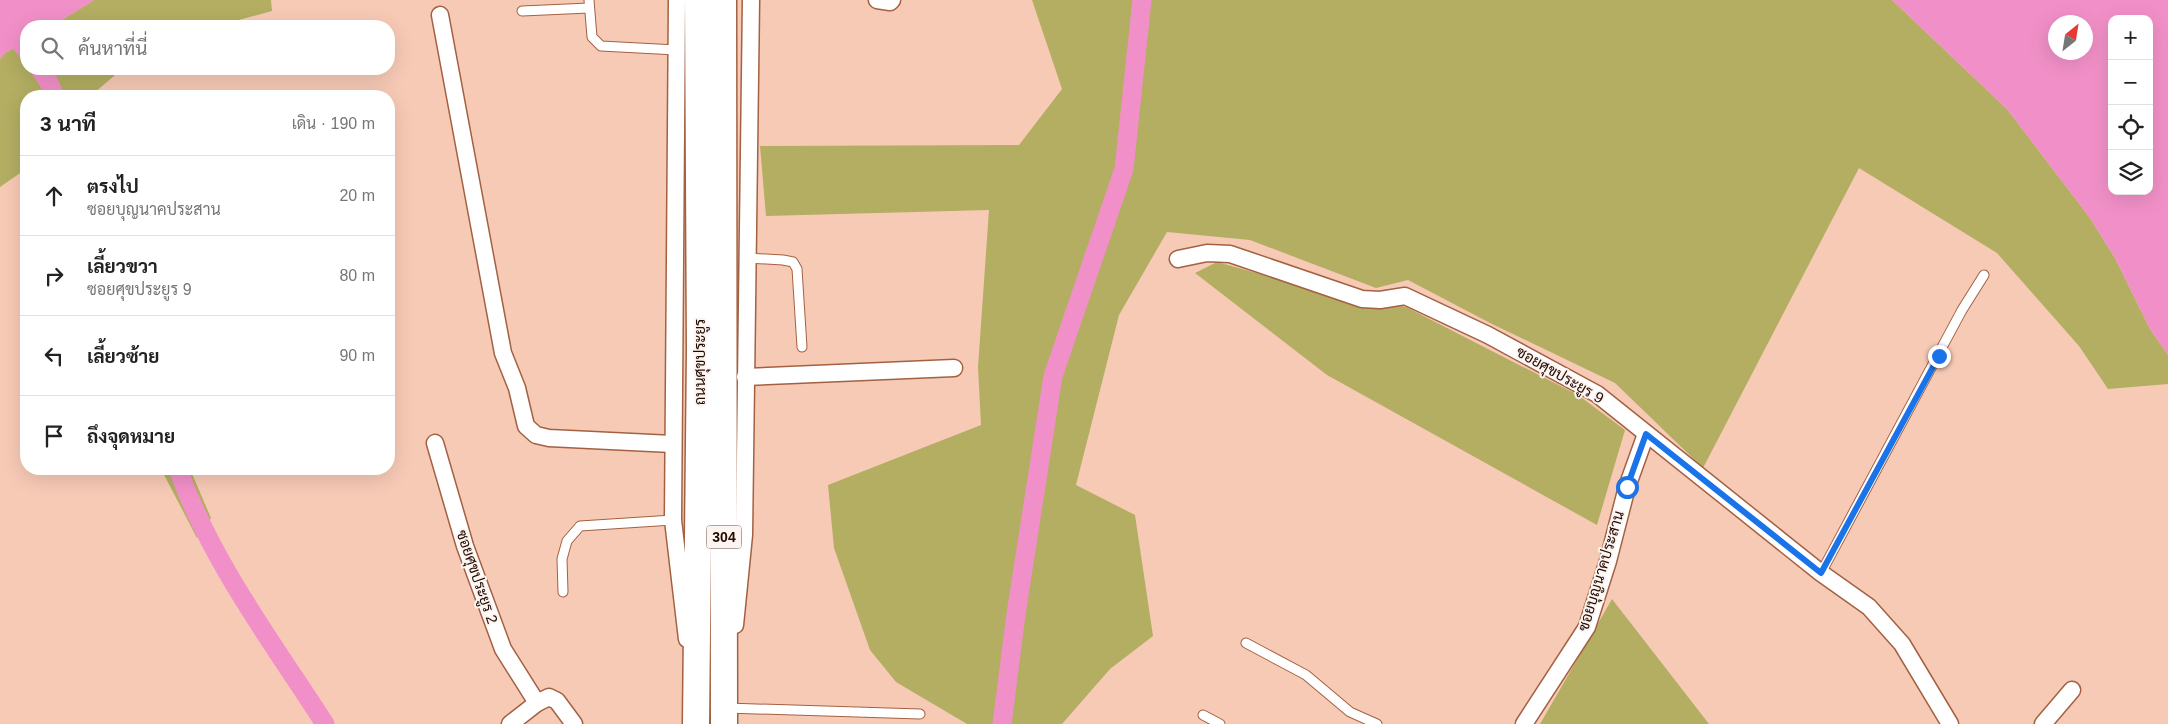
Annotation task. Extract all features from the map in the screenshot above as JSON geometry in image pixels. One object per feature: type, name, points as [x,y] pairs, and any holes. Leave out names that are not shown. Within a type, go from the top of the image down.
[{"type":"main road","name":"ถนนศุขประยูร","points":[[698,0],[725,717]]},
{"type":"main road","name":"ถนนศุขประยูร","points":[[696,721],[712,350],[723,0]]},
{"type":"street","points":[[677,0],[672,444],[673,520],[696,721]]},
{"type":"street","points":[[725,717],[744,535],[751,0]]},
{"type":"street","points":[[877,0],[890,2],[892,0]]},
{"type":"street","points":[[440,15],[503,353],[517,388],[526,426],[536,435],[549,438],[672,444]]},
{"type":"street","name":"ซอยศุขประยูร 9","points":[[1178,259],[1207,253],[1230,254],[1362,299],[1380,300],[1405,296],[1488,335],[1597,394],[1821,573],[1869,607],[1902,644],[1950,724]]},
{"type":"street","points":[[745,376],[954,368]]},
{"type":"street","name":"ซอยบุญนาคประสาน","points":[[1524,724],[1587,627],[1608,562],[1627,487],[1646,434]]},
{"type":"street","name":"ซอยศุขประยูร 2","points":[[435,443],[465,546],[503,649],[537,703]]},
{"type":"street","points":[[2044,724],[2072,690]]},
{"type":"street","points":[[510,724],[537,703],[552,697],[574,724]]},
{"type":"lane","points":[[522,11],[589,4],[592,36],[601,46],[676,50]]},
{"type":"lane","points":[[747,258],[793,262],[798,269],[802,347]]},
{"type":"lane","points":[[1821,573],[1962,310],[1984,275]]},
{"type":"lane","points":[[563,592],[562,559],[564,550],[567,541],[580,526],[673,520]]},
{"type":"lane","points":[[1246,643],[1306,675],[1350,712],[1377,724]]},
{"type":"lane","points":[[725,717],[920,714]]},
{"type":"lane","points":[[1203,715],[1220,724]]},
{"type":"shaded area","points":[[0,0],[94,0],[62,20],[20,20],[20,44],[5,53],[0,59]]},
{"type":"shaded area","points":[[94,0],[271,0],[272,11],[239,20],[62,20]]},
{"type":"shaded area","points":[[1032,0],[1892,0],[2007,109],[2090,218],[2115,258],[2150,329],[2168,355],[2168,384],[2108,389],[2079,346],[1997,253],[1859,168],[1703,468],[1615,383],[1492,324],[1408,280],[1376,288],[1250,240],[1167,232],[1119,315],[1076,485],[1135,515],[1153,636],[1110,669],[1062,724],[967,724],[896,682],[870,650],[834,548],[828,485],[981,425],[978,367],[989,210],[766,216],[760,146],[1019,145],[1062,89]]},
{"type":"shaded area","points":[[1892,0],[2168,0],[2168,355],[2150,329],[2115,258],[2090,218],[2007,109]]},
{"type":"shaded area","points":[[20,44],[20,75],[115,75],[98,90],[20,90],[20,173],[0,187],[0,59],[5,53]]},
{"type":"shaded area","points":[[1217,262],[1296,284],[1406,307],[1578,395],[1625,430],[1597,525],[1327,375],[1195,273]]},
{"type":"shaded area","points":[[164,475],[193,475],[211,518],[197,538]]},
{"type":"shaded area","points":[[1612,599],[1709,724],[1540,724]]},
{"type":"waterway","points":[[1002,724],[1016,614],[1053,376],[1124,169],[1142,0]]},
{"type":"waterway","points":[[0,14],[20,42]]},
{"type":"waterway","points":[[44,75],[52,90]]},
{"type":"waterway","points":[[180,475],[207,536],[225,568],[264,632],[325,724]]},
{"type":"route","points":[[1627,487],[1646,434],[1821,573],[1939,356]]}]
